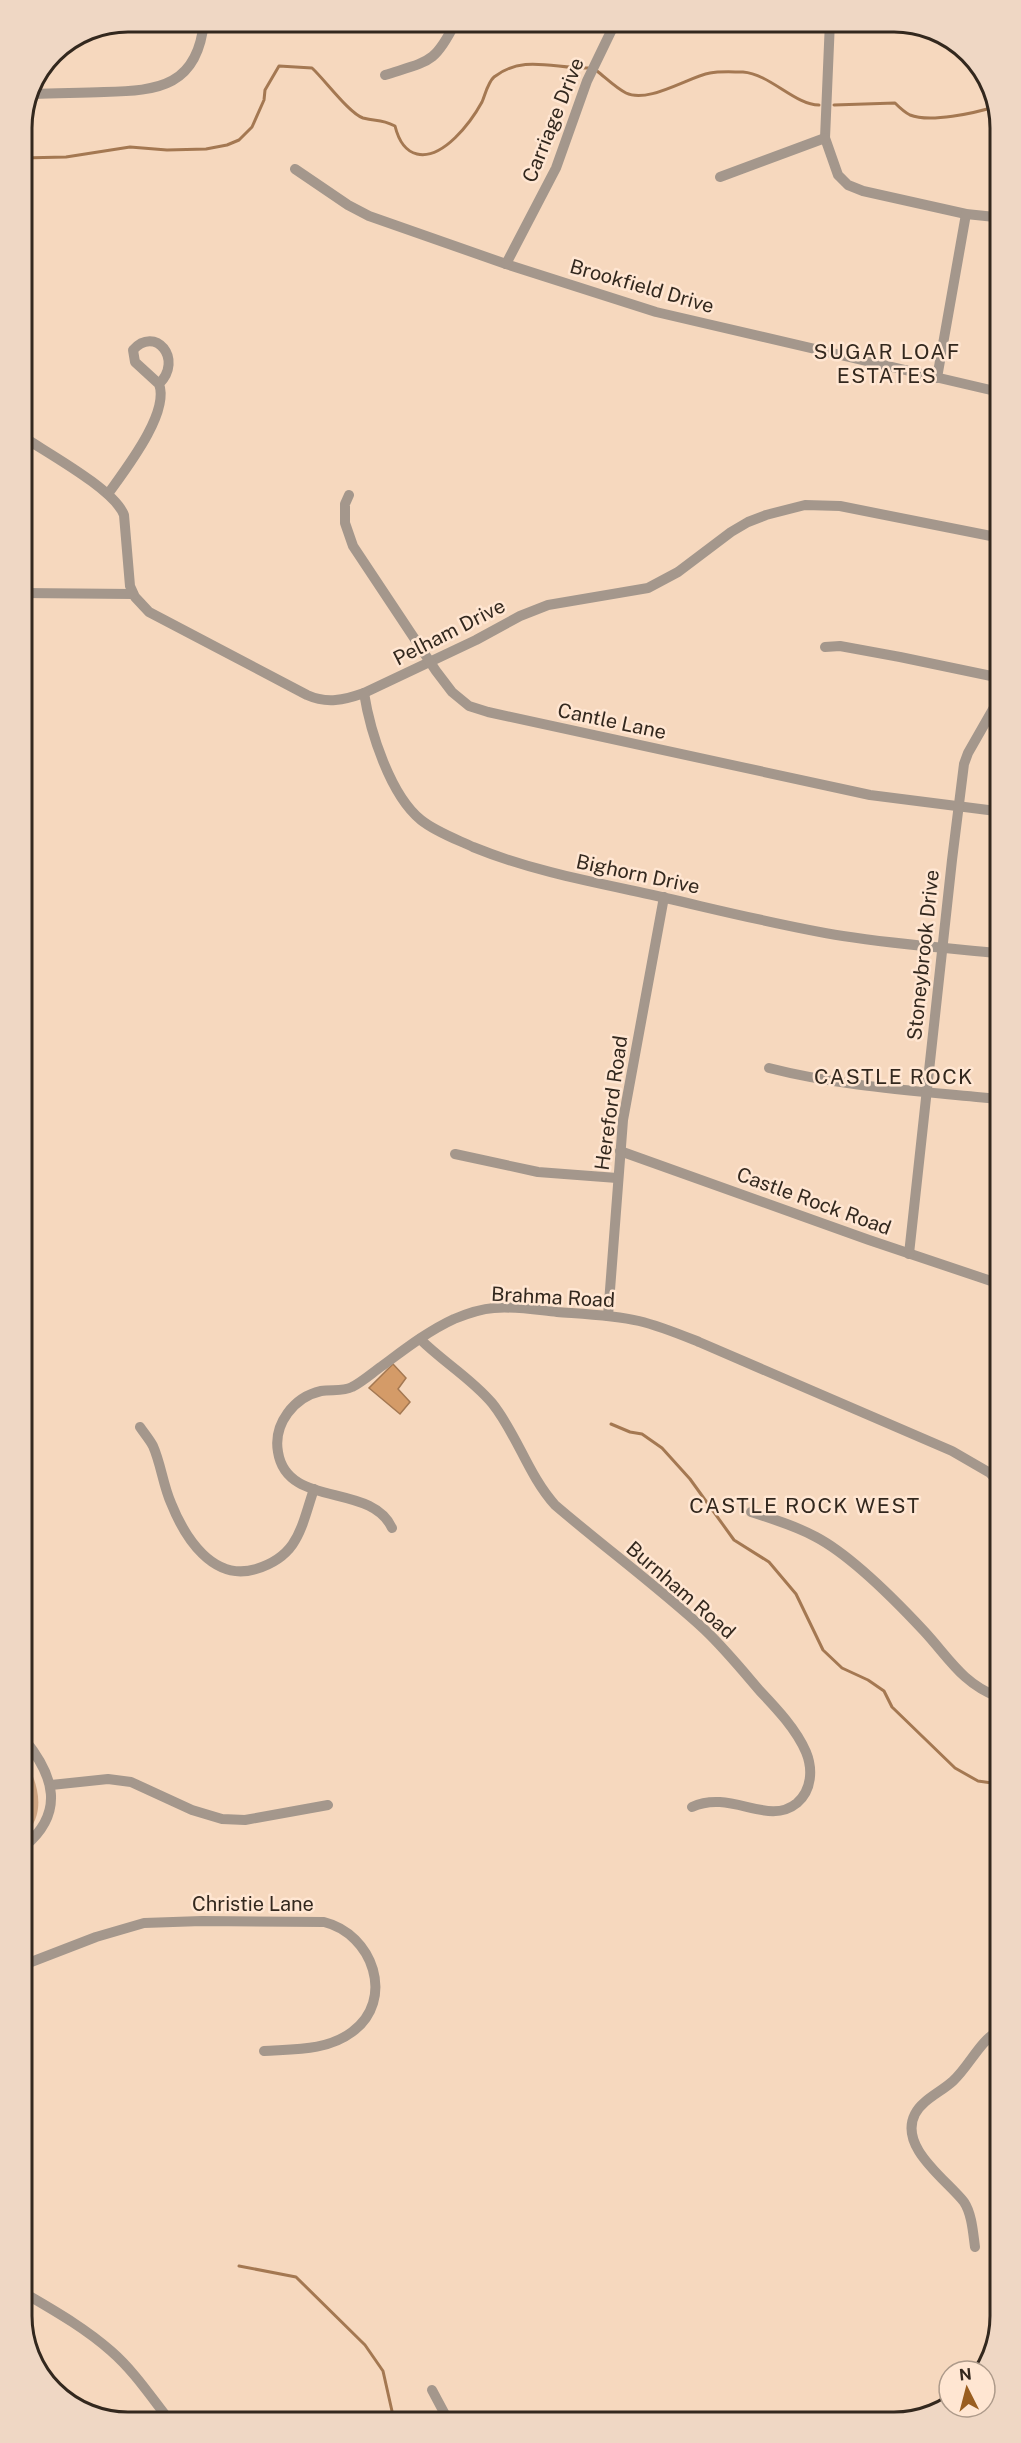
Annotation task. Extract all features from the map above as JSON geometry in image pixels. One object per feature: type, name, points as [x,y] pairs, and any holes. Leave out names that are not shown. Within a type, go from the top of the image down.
[{"type":"street","points":[[38,94],[139,92],[167,84],[186,69],[194,59],[202,32]]},
{"type":"street","points":[[385,75],[432,58],[438,53],[450,32]]},
{"type":"street","name":"Carriage Drive","points":[[506,264],[556,168],[587,81],[611,32]]},
{"type":"street","points":[[830,32],[825,138],[838,175],[848,185],[862,191],[966,214],[990,216]]},
{"type":"street","points":[[720,177],[825,138]]},
{"type":"street","name":"Brookfield Drive","points":[[296,168],[339,199],[369,216],[506,264],[656,312],[990,390]]},
{"type":"street","points":[[937,378],[966,214]]},
{"type":"street","points":[[108,494],[152,425],[161,396],[159,384]]},
{"type":"street","points":[[32,443],[116,500],[124,515],[129,579],[133,594],[32,593]]},
{"type":"street","name":"Cantle Lane","points":[[349,495],[344,510],[345,523],[353,546],[430,663],[452,692],[460,700],[477,710],[870,795],[990,810]]},
{"type":"street","name":"Pelham Drive","points":[[133,594],[153,615],[313,698],[335,701],[364,693],[430,663],[532,610],[548,605],[648,588],[678,572],[748,522],[788,508],[823,504],[840,506],[990,536]]},
{"type":"street","points":[[825,647],[840,646],[860,649],[990,676]]},
{"type":"street","name":"Bighorn Drive","points":[[364,693],[370,724],[378,747],[403,799],[422,820],[450,837],[503,859],[555,874],[842,936],[990,952]]},
{"type":"street","name":"Stoneybrook Drive","points":[[909,1254],[964,764],[990,714]]},
{"type":"street","name":"Hereford Road","points":[[608,1316],[617,1178],[629,1083],[664,897]]},
{"type":"street","points":[[769,1068],[802,1076],[990,1098]]},
{"type":"street","name":"Castle Rock Road","points":[[620,1151],[990,1281]]},
{"type":"street","points":[[454,1154],[538,1172],[617,1178]]},
{"type":"street","name":"Brahma Road","points":[[392,1528],[379,1511],[360,1502],[314,1489],[292,1479],[280,1462],[278,1435],[286,1414],[308,1395],[352,1388],[420,1339],[458,1318],[493,1308],[608,1316],[657,1326],[952,1451],[990,1473]]},
{"type":"street","name":"Burnham Road","points":[[420,1339],[433,1352],[462,1373],[492,1404],[505,1421],[538,1484],[555,1505],[706,1632],[780,1714],[806,1752],[811,1770],[810,1780],[803,1797],[790,1807],[773,1812],[719,1801],[708,1801],[692,1807]]},
{"type":"street","points":[[140,1427],[153,1446],[171,1504],[193,1542],[206,1560],[223,1569],[248,1571],[267,1566],[284,1556],[298,1539],[314,1489]]},
{"type":"street","points":[[751,1512],[795,1527],[831,1547],[904,1610],[965,1679],[990,1694]]},
{"type":"street","points":[[32,1750],[42,1764],[51,1785],[52,1797],[46,1822],[32,1838]]},
{"type":"street","points":[[51,1785],[120,1779],[207,1816],[238,1820],[328,1805]]},
{"type":"street","name":"Christie Lane","points":[[32,1963],[96,1937],[144,1923],[324,1922],[344,1929],[363,1946],[372,1966],[374,1996],[366,2018],[351,2033],[327,2044],[310,2048],[264,2051]]},
{"type":"street","points":[[975,2247],[967,2208],[923,2157],[913,2138],[912,2121],[921,2106],[958,2076],[990,2037]]},
{"type":"street","points":[[32,2300],[65,2316],[112,2351],[138,2379],[162,2411]]},
{"type":"street","points":[[432,2390],[443,2411]]},
{"type":"shaded area","points":[[393,1364],[406,1378],[398,1389],[410,1402],[400,1414],[369,1388]]},
{"type":"shaded area","points":[[32,1774],[38,1798],[36,1817],[32,1826]]},
{"type":"waterway","points":[[32,158],[66,157],[130,147],[167,150],[206,149],[227,145],[239,140],[252,127],[264,100],[265,90],[279,66],[312,68],[357,115],[395,126],[408,150],[417,154],[427,154],[437,151],[455,138],[482,102],[492,79],[505,70],[528,64],[588,68]]},
{"type":"waterway","points":[[597,71],[622,91],[635,95],[656,93],[710,73],[743,72],[763,78],[810,104],[819,105]]},
{"type":"waterway","points":[[834,105],[895,103],[910,115],[929,118],[988,108]]},
{"type":"waterway","points":[[611,1424],[642,1434],[662,1448],[690,1479],[734,1540],[769,1562],[796,1594],[823,1650],[842,1668],[868,1680],[884,1691],[892,1707],[955,1768],[978,1781],[990,1783]]},
{"type":"waterway","points":[[239,2266],[296,2277],[365,2345],[383,2371],[392,2411]]},
{"type":"district","name":"SUGAR LOAF ESTATES","points":[[887,363]]},
{"type":"district","name":"CASTLE ROCK","points":[[894,1076]]},
{"type":"district","name":"CASTLE ROCK WEST","points":[[805,1505]]}]
